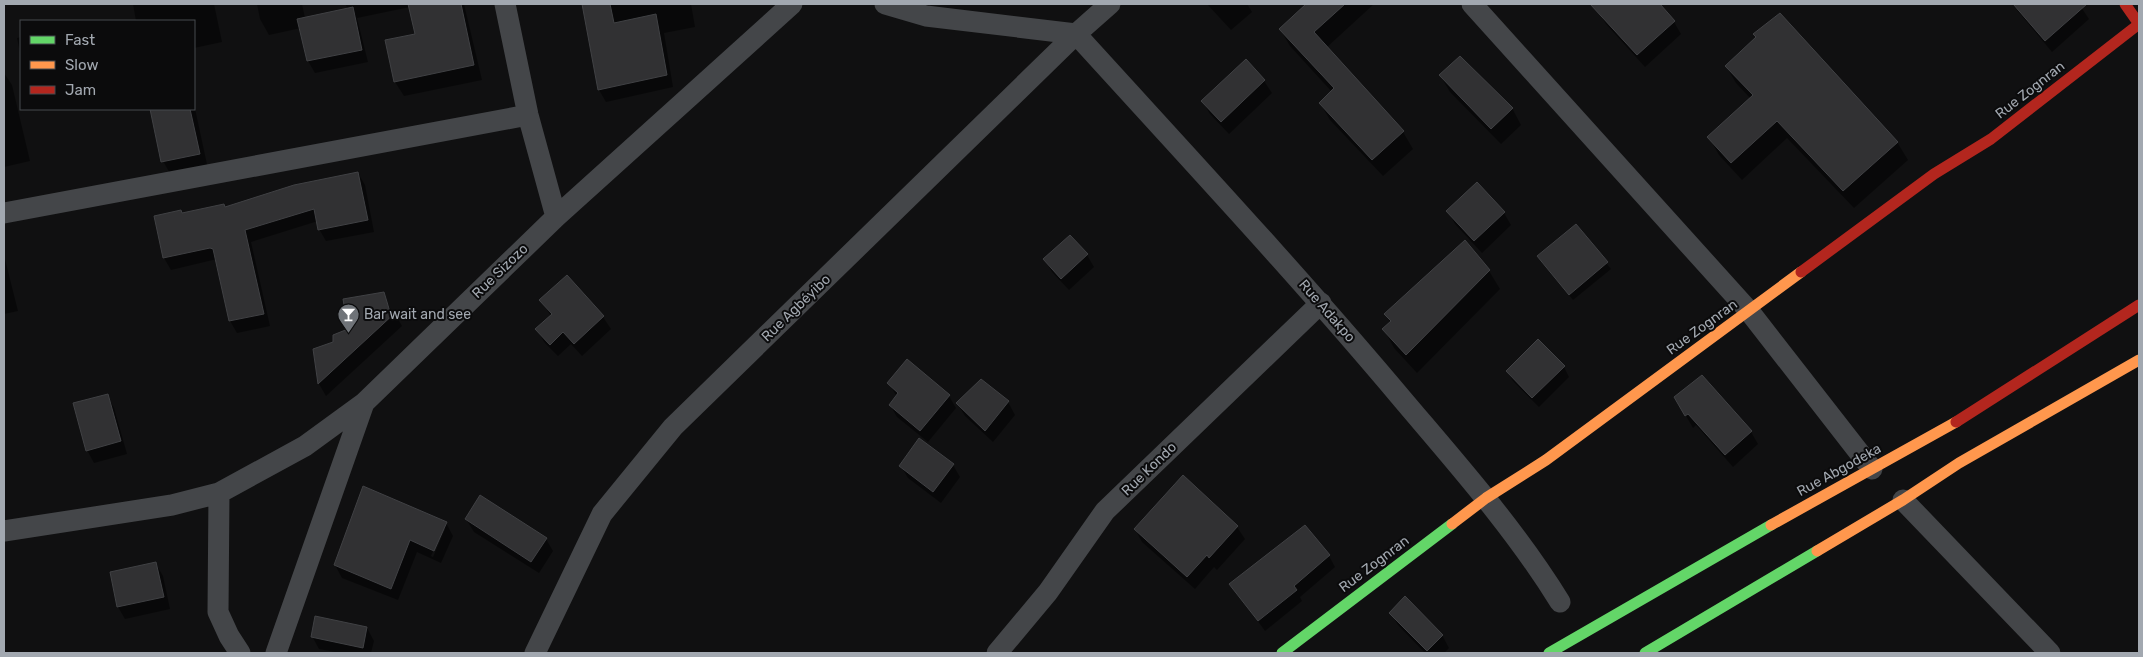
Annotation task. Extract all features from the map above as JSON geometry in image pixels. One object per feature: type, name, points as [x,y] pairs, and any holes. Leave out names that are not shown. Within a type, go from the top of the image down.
[{"type":"main road","points":[[2125,4],[2139,24]]},
{"type":"main road","name":"Rue Zognran","points":[[1282,653],[1486,498],[1546,460],[1934,174],[1992,139],[2139,24]]},
{"type":"main road","name":"Rue Abgodeka","points":[[1549,653],[1744,540],[1876,472],[2139,305]]},
{"type":"main road","points":[[1645,653],[1900,497],[2139,360]]},
{"type":"street","points":[[505,4],[528,115],[556,217]]},
{"type":"street","name":"Rue Sizozo","points":[[276,653],[364,403],[556,217],[792,4]]},
{"type":"street","points":[[884,4],[926,16],[1076,34]]},
{"type":"street","name":"Rue Agbéyibo","points":[[535,653],[602,514],[673,427],[1076,34],[1110,4]]},
{"type":"street","points":[[1472,4],[1749,311],[1876,472]]},
{"type":"street","name":"Rue Adakpo","points":[[1076,34],[1321,303],[1486,498],[1547,581],[1560,602]]},
{"type":"street","points":[[4,213],[528,115]]},
{"type":"street","name":"Rue Kondo","points":[[997,653],[1048,592],[1106,511],[1321,303]]},
{"type":"street","points":[[4,531],[172,505],[219,493],[306,446],[364,403]]},
{"type":"street","points":[[219,493],[218,612],[229,636],[240,653]]},
{"type":"street","points":[[1900,497],[2050,653]]},
{"type":"building","points":[[408,4],[461,4],[474,65],[394,82],[385,40],[415,34]]},
{"type":"building","points":[[582,4],[610,4],[614,23],[656,14],[667,75],[598,90]]},
{"type":"building","points":[[1306,4],[1345,4],[1314,32],[1404,131],[1372,160],[1319,103],[1334,88],[1279,29]]},
{"type":"building","points":[[1590,4],[1660,4],[1675,21],[1637,55]]},
{"type":"building","points":[[2013,4],[2087,4],[2045,41]]},
{"type":"building","points":[[353,7],[362,50],[307,61],[297,19]]},
{"type":"building","points":[[1780,13],[1898,142],[1843,191],[1777,121],[1731,163],[1707,137],[1753,95],[1725,66],[1756,37],[1753,34]]},
{"type":"building","points":[[1460,56],[1513,108],[1491,129],[1439,75]]},
{"type":"building","points":[[1246,59],[1265,80],[1221,122],[1201,101]]},
{"type":"building","points":[[150,110],[190,110],[200,154],[161,162]]},
{"type":"building","points":[[358,172],[368,220],[318,230],[314,209],[245,230],[264,314],[229,321],[213,249],[210,248],[163,258],[154,216],[181,210],[182,213],[224,204],[225,207],[294,185]]},
{"type":"building","points":[[1477,182],[1505,212],[1474,241],[1446,211]]},
{"type":"building","points":[[1576,224],[1608,262],[1569,295],[1537,256]]},
{"type":"building","points":[[1070,235],[1088,254],[1061,279],[1043,259]]},
{"type":"building","points":[[1465,240],[1490,270],[1406,355],[1382,329],[1391,321],[1384,314]]},
{"type":"building","points":[[567,275],[604,316],[574,344],[563,332],[550,345],[535,329],[552,314],[539,300]]},
{"type":"building","points":[[384,292],[390,312],[395,310],[396,312],[318,384],[313,349],[333,342],[333,335],[348,329],[343,299]]},
{"type":"building","points":[[1538,339],[1565,366],[1532,398],[1506,371]]},
{"type":"building","points":[[907,359],[950,395],[920,431],[889,405],[898,393],[887,383]]},
{"type":"building","points":[[1702,375],[1752,431],[1725,455],[1688,414],[1685,416],[1674,397]]},
{"type":"building","points":[[981,379],[1009,401],[985,431],[956,403]]},
{"type":"building","points":[[108,394],[121,441],[86,451],[73,403]]},
{"type":"building","points":[[919,438],[954,464],[933,492],[899,466]]},
{"type":"building","points":[[1183,475],[1238,526],[1209,558],[1207,555],[1187,577],[1134,529]]},
{"type":"building","points":[[363,486],[447,522],[434,551],[410,540],[391,589],[334,565]]},
{"type":"building","points":[[480,495],[547,538],[531,562],[465,519]]},
{"type":"building","points":[[1305,525],[1330,555],[1294,586],[1297,590],[1258,621],[1229,584]]},
{"type":"building","points":[[156,562],[164,597],[117,607],[110,572]]},
{"type":"building","points":[[1405,596],[1443,635],[1427,651],[1389,613]]},
{"type":"building","points":[[315,616],[367,627],[363,648],[311,637]]},
{"type":"traffic: fast","points":[[1282,653],[1452,524]]},
{"type":"traffic: fast","points":[[1549,653],[1771,525]]},
{"type":"traffic: fast","points":[[1645,653],[1817,551]]},
{"type":"traffic: slow","points":[[1452,524],[1486,498],[1546,460],[1801,272]]},
{"type":"traffic: slow","points":[[1817,551],[1903,500],[1959,463],[2139,360]]},
{"type":"traffic: slow","points":[[1771,525],[1956,422]]},
{"type":"traffic: jam","points":[[1801,272],[1934,174],[1991,139],[2139,24],[2125,4]]},
{"type":"traffic: jam","points":[[1956,422],[2139,305]]},
{"type":"place","name":"Bar wait and see","points":[[348,333]]}]
